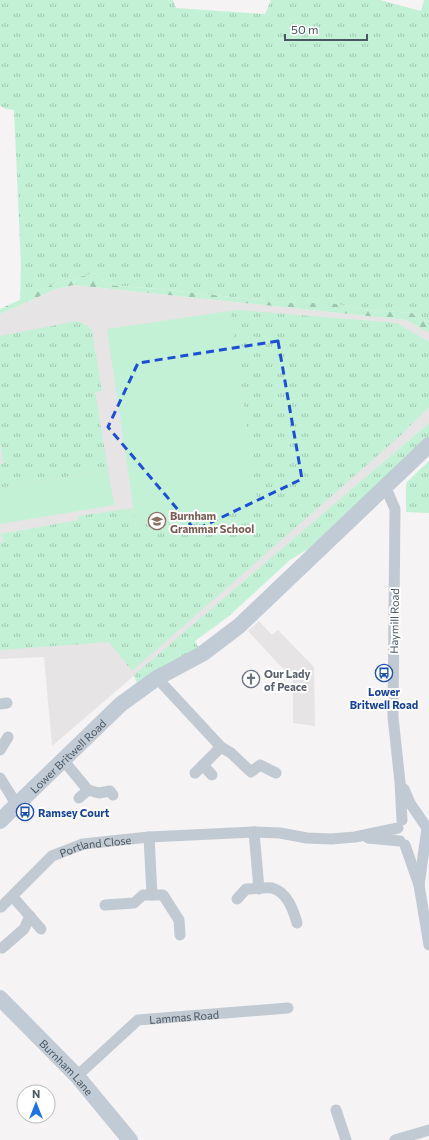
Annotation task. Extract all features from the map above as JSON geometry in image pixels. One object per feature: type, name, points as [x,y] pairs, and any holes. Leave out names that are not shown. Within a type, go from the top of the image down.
[{"type":"street","name":"Lower Britwell Road","points":[[0,821],[121,704],[158,678],[202,654],[239,626],[429,445]]},
{"type":"street","name":"Haymill Road","points":[[385,486],[395,509],[393,717],[400,782],[400,824],[403,843],[419,884],[429,944]]},
{"type":"street","points":[[158,678],[220,747],[231,752],[251,772],[260,765],[276,773]]},
{"type":"street","points":[[0,750],[8,737]]},
{"type":"street","points":[[194,773],[220,747]]},
{"type":"street","points":[[63,760],[88,790],[99,793],[110,790],[113,795]]},
{"type":"street","points":[[203,765],[212,774]]},
{"type":"street","points":[[0,778],[17,805]]},
{"type":"street","name":"Haymill Road","points":[[400,782],[410,803],[427,828],[419,884]]},
{"type":"street","points":[[79,798],[88,790]]},
{"type":"street","points":[[400,824],[410,817],[424,822]]},
{"type":"street","name":"Portland Close","points":[[1,907],[13,897],[52,856],[83,844],[149,837],[254,832],[280,833],[308,838],[331,839],[355,837],[400,824]]},
{"type":"street","points":[[254,832],[259,889]]},
{"type":"street","name":"Portland Close","points":[[149,837],[152,895]]},
{"type":"street","name":"Portland Close","points":[[355,837],[403,843]]},
{"type":"street","points":[[403,843],[415,846],[426,838]]},
{"type":"street","points":[[237,899],[246,889],[272,888],[282,894],[292,906],[297,923]]},
{"type":"street","points":[[105,904],[134,903],[143,895],[163,895],[171,905],[179,920],[180,935]]},
{"type":"street","points":[[13,897],[41,929]]},
{"type":"street","points":[[2,948],[24,928],[30,916]]},
{"type":"street","name":"Burnham Lane","points":[[0,998],[77,1076],[130,1140]]},
{"type":"street","name":"Lammas Road","points":[[77,1076],[138,1020],[288,1008]]},
{"type":"street","points":[[336,1110],[346,1140]]},
{"type":"street","points":[[395,1140],[429,1130]]},
{"type":"highlighted area","points":[[278,341],[302,479],[195,530],[108,427],[138,363]]},
{"type":"shaded area","name":"Burnham Grammar School","points":[[74,285],[406,320],[429,333],[429,423],[52,746],[44,657],[0,659],[0,314],[56,289]]},
{"type":"shaded area","points":[[259,621],[272,635],[278,630],[314,667],[315,726],[293,723],[293,676],[289,675],[248,631]]},
{"type":"green space","points":[[0,0],[173,0],[176,8],[265,14],[271,0],[380,0],[421,11],[424,0],[429,0],[429,322],[412,313],[368,310],[331,303],[285,303],[159,289],[107,285],[95,273],[56,283],[20,300],[21,265],[14,110],[6,109],[0,106]]},
{"type":"green space","points":[[95,273],[107,285],[159,289],[285,303],[331,303],[368,310],[412,313],[429,322],[429,333],[406,320],[74,285],[56,289],[0,314],[0,309],[56,283]]},
{"type":"green space","points":[[238,310],[397,323],[429,342],[429,407],[401,435],[132,671],[109,642],[0,650],[0,543],[3,542],[1,534],[79,520],[78,516],[133,508],[136,525],[258,507],[230,311]]},
{"type":"green space","points":[[230,311],[258,507],[136,525],[107,329]]},
{"type":"green space","points":[[77,321],[88,326],[92,331],[102,391],[95,392],[108,470],[0,488],[0,464],[3,464],[0,443],[0,336]]},
{"type":"green space","points":[[429,423],[429,441],[321,541],[290,560],[229,616],[195,641],[200,650],[138,686],[134,675]]},
{"type":"green space","points":[[429,461],[429,513],[406,512],[406,483]]},
{"type":"green space","points":[[108,470],[114,505],[0,524],[0,488]]},
{"type":"place","name":"Burnham Grammar School","points":[[157,521]]},
{"type":"place","name":"Lower Britwell Road","points":[[384,673]]},
{"type":"place","name":"Our Lady of Peace","points":[[251,679]]},
{"type":"place","name":"Ramsey Court","points":[[25,812]]}]
